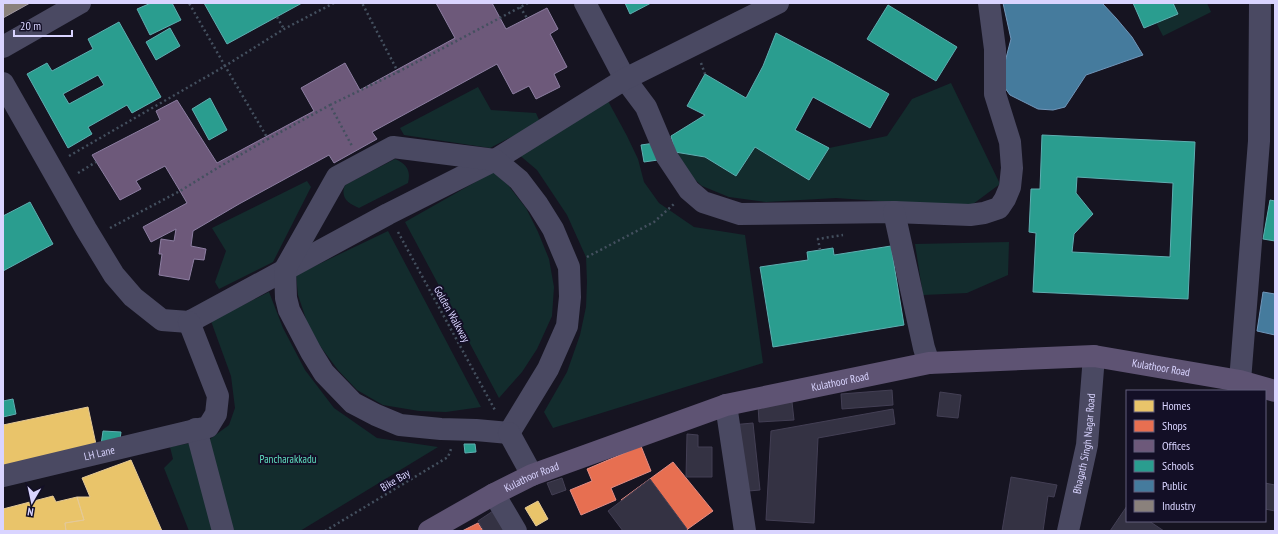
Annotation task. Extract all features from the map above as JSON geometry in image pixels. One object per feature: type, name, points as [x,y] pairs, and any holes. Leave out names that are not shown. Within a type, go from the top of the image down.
[{"type":"main road","name":"Kulathoor Road","points":[[429,531],[494,494],[532,475],[726,405],[929,364],[1094,356],[1240,381],[1275,391]]},
{"type":"street","points":[[3,48],[80,3]]},
{"type":"street","points":[[585,3],[625,79],[646,107],[667,157],[689,190],[703,202],[740,214],[894,212],[970,215],[984,213],[999,208],[1010,187],[1012,168],[1010,142],[995,94],[995,49],[989,3]]},
{"type":"street","points":[[3,83],[91,238],[114,275],[133,297],[162,320],[189,322],[388,214],[495,160],[625,79],[778,3]]},
{"type":"street","points":[[1240,381],[1259,141],[1267,92],[1260,3]]},
{"type":"street","points":[[393,147],[495,160],[519,180],[538,205],[553,229],[569,266],[570,297],[567,326],[548,369],[509,433],[476,430],[441,430],[400,425],[353,403],[324,373],[289,310],[286,298],[285,269],[337,177],[393,147]]},
{"type":"street","points":[[894,212],[922,340],[929,364]]},
{"type":"street","name":"LH Lane","points":[[3,476],[208,427],[216,414],[218,396],[189,322]]},
{"type":"street","name":"Bhagath Singh Nagar Road","points":[[1068,531],[1087,445],[1094,356]]},
{"type":"street","points":[[726,405],[745,531]]},
{"type":"street","points":[[196,429],[223,531]]},
{"type":"street","points":[[509,433],[532,475]]},
{"type":"street","points":[[494,494],[516,531]]},
{"type":"path","points":[[189,3],[268,139]]},
{"type":"path","points":[[50,166],[226,66],[284,29],[334,3]]},
{"type":"path","points":[[362,3],[398,72]]},
{"type":"path","points":[[91,238],[180,191],[219,167],[330,105],[398,72],[528,3]]},
{"type":"path","points":[[520,7],[526,18]]},
{"type":"path","points":[[277,17],[284,29]]},
{"type":"path","points":[[330,105],[361,164]]},
{"type":"path","points":[[569,266],[654,222],[689,190]]},
{"type":"path","name":"Golden Walkway","points":[[396,228],[494,408]]},
{"type":"path","name":"Bike Bay","points":[[325,531],[448,457],[459,430]]},
{"type":"green space","points":[[1146,3],[1207,3],[1211,12],[1163,36]]},
{"type":"green space","points":[[951,83],[1000,184],[973,204],[937,205],[836,198],[766,202],[729,197],[702,186],[681,167],[675,152],[705,157],[736,176],[755,147],[809,180],[829,148],[887,136],[912,99]]},
{"type":"green space","points":[[478,87],[491,110],[536,113],[540,122],[490,148],[404,135],[400,128]]},
{"type":"green space","points":[[608,101],[638,159],[644,182],[659,203],[694,227],[745,235],[763,363],[553,428],[544,412],[567,372],[580,335],[586,307],[586,257],[567,215],[537,170],[517,153]]},
{"type":"green space","points":[[395,159],[403,163],[407,168],[409,175],[408,183],[359,208],[346,200],[344,197],[345,185]]},
{"type":"green space","points":[[493,172],[508,185],[526,208],[549,259],[554,287],[552,316],[537,349],[522,372],[499,398],[405,222]]},
{"type":"green space","points":[[307,181],[311,187],[273,262],[219,289],[215,282],[226,251],[212,228]]},
{"type":"green space","points":[[388,231],[481,407],[446,412],[419,411],[383,405],[357,390],[338,370],[320,346],[307,322],[298,295],[296,275]]},
{"type":"green space","points":[[1009,242],[1008,275],[967,293],[923,295],[915,244]]},
{"type":"green space","name":"Pancharakkadu","points":[[269,292],[283,328],[305,370],[334,408],[377,438],[438,447],[300,531],[189,531],[164,468],[173,459],[170,447],[210,439],[229,425],[235,408],[231,376],[211,321]]},
{"type":"building: Homes","points":[[88,407],[97,449],[3,467],[3,425]]},
{"type":"building: Homes","points":[[131,460],[162,531],[66,531],[65,523],[84,520],[77,497],[90,497],[82,478]]},
{"type":"building: Homes","points":[[53,496],[56,502],[77,497],[84,520],[65,523],[66,531],[3,531],[3,509]]},
{"type":"building: Homes","points":[[538,501],[548,519],[536,526],[525,508]]},
{"type":"building: Shops","points":[[641,446],[651,471],[611,488],[616,500],[581,515],[570,490],[592,481],[587,469]]},
{"type":"building: Shops","points":[[673,462],[713,511],[685,531],[646,531],[621,500]]},
{"type":"building: Shops","points":[[478,523],[483,531],[462,531]]},
{"type":"building: Offices","points":[[436,3],[492,3],[506,29],[547,8],[558,29],[550,34],[567,67],[554,74],[560,87],[536,99],[529,86],[513,94],[497,64],[372,132],[377,139],[334,163],[329,155],[193,231],[191,246],[206,249],[204,260],[194,259],[189,280],[159,275],[162,254],[159,254],[161,239],[174,241],[176,229],[151,242],[143,227],[187,203],[165,166],[136,181],[141,189],[120,200],[92,155],[160,120],[156,111],[177,100],[217,163],[314,111],[301,88],[345,63],[360,90],[455,38]]},
{"type":"building: Schools","points":[[151,3],[172,3],[181,20],[150,35],[137,9]]},
{"type":"building: Schools","points":[[204,3],[302,3],[227,44]]},
{"type":"building: Schools","points":[[625,3],[651,3],[630,14]]},
{"type":"building: Schools","points":[[1133,3],[1173,3],[1178,14],[1144,28]]},
{"type":"building: Schools","points":[[888,5],[957,47],[936,81],[867,39]]},
{"type":"building: Schools","points":[[119,22],[161,97],[132,113],[127,105],[88,127],[92,134],[68,148],[27,74],[47,63],[52,71],[93,49],[88,39]],"holes":[[[98,75],[104,85],[69,104],[63,94]]]},
{"type":"building: Schools","points":[[170,28],[180,46],[156,60],[146,42]]},
{"type":"building: Schools","points":[[776,33],[889,94],[870,128],[813,97],[795,130],[829,148],[809,180],[755,147],[736,176],[705,157],[675,152],[671,136],[705,115],[687,106],[705,74],[746,98],[763,66]]},
{"type":"building: Schools","points":[[210,98],[227,130],[209,140],[192,109]]},
{"type":"building: Schools","points":[[1042,135],[1195,142],[1188,299],[1033,292],[1036,233],[1029,232],[1031,189],[1040,189]],"holes":[[[1077,177],[1173,183],[1170,257],[1072,252],[1074,234],[1093,214],[1076,193]]]},
{"type":"building: Schools","points":[[655,143],[658,160],[644,162],[641,145]]},
{"type":"building: Schools","points":[[1270,200],[1275,201],[1275,241],[1263,239]]},
{"type":"building: Schools","points":[[30,202],[53,244],[3,271],[3,216]]},
{"type":"building: Schools","points":[[891,246],[904,325],[773,347],[760,267],[808,260],[807,252],[833,248],[834,255]]},
{"type":"building: Schools","points":[[13,399],[16,414],[3,417],[3,401]]},
{"type":"building: Schools","points":[[103,431],[121,432],[119,447],[101,445]]},
{"type":"building: Schools","points":[[464,444],[475,444],[476,452],[465,453]]},
{"type":"building: Public","points":[[1003,3],[1102,3],[1132,37],[1143,55],[1086,75],[1065,107],[1053,110],[1038,109],[1010,95],[1000,81],[1011,39]]},
{"type":"building: Public","points":[[1263,292],[1275,294],[1275,335],[1257,331]]},
{"type":"building: Industry","points":[[3,3],[30,3],[3,18]]},
{"type":"building: Other","points":[[892,390],[893,405],[842,409],[841,394]]},
{"type":"building: Other","points":[[940,392],[961,395],[958,418],[937,416]]},
{"type":"building: Other","points":[[792,402],[794,420],[759,422],[758,405]]},
{"type":"building: Other","points":[[893,409],[895,424],[818,438],[814,523],[766,520],[771,431]]},
{"type":"building: Other","points":[[753,423],[760,490],[737,492],[731,425]]},
{"type":"building: Other","points":[[687,434],[698,435],[698,447],[712,447],[712,477],[686,477]]},
{"type":"building: Other","points":[[1011,477],[1057,485],[1054,497],[1048,496],[1043,531],[1002,531]]},
{"type":"building: Other","points":[[562,478],[566,490],[552,495],[547,483]]},
{"type":"building: Other","points":[[650,479],[687,529],[685,531],[623,531],[608,511]]},
{"type":"building: Other","points":[[1266,483],[1275,485],[1275,511],[1266,509]]},
{"type":"building: Other","points":[[1126,507],[1126,522],[1150,522],[1164,531],[1110,531]]},
{"type":"building: Other","points":[[496,509],[511,531],[484,531],[478,521]]}]
